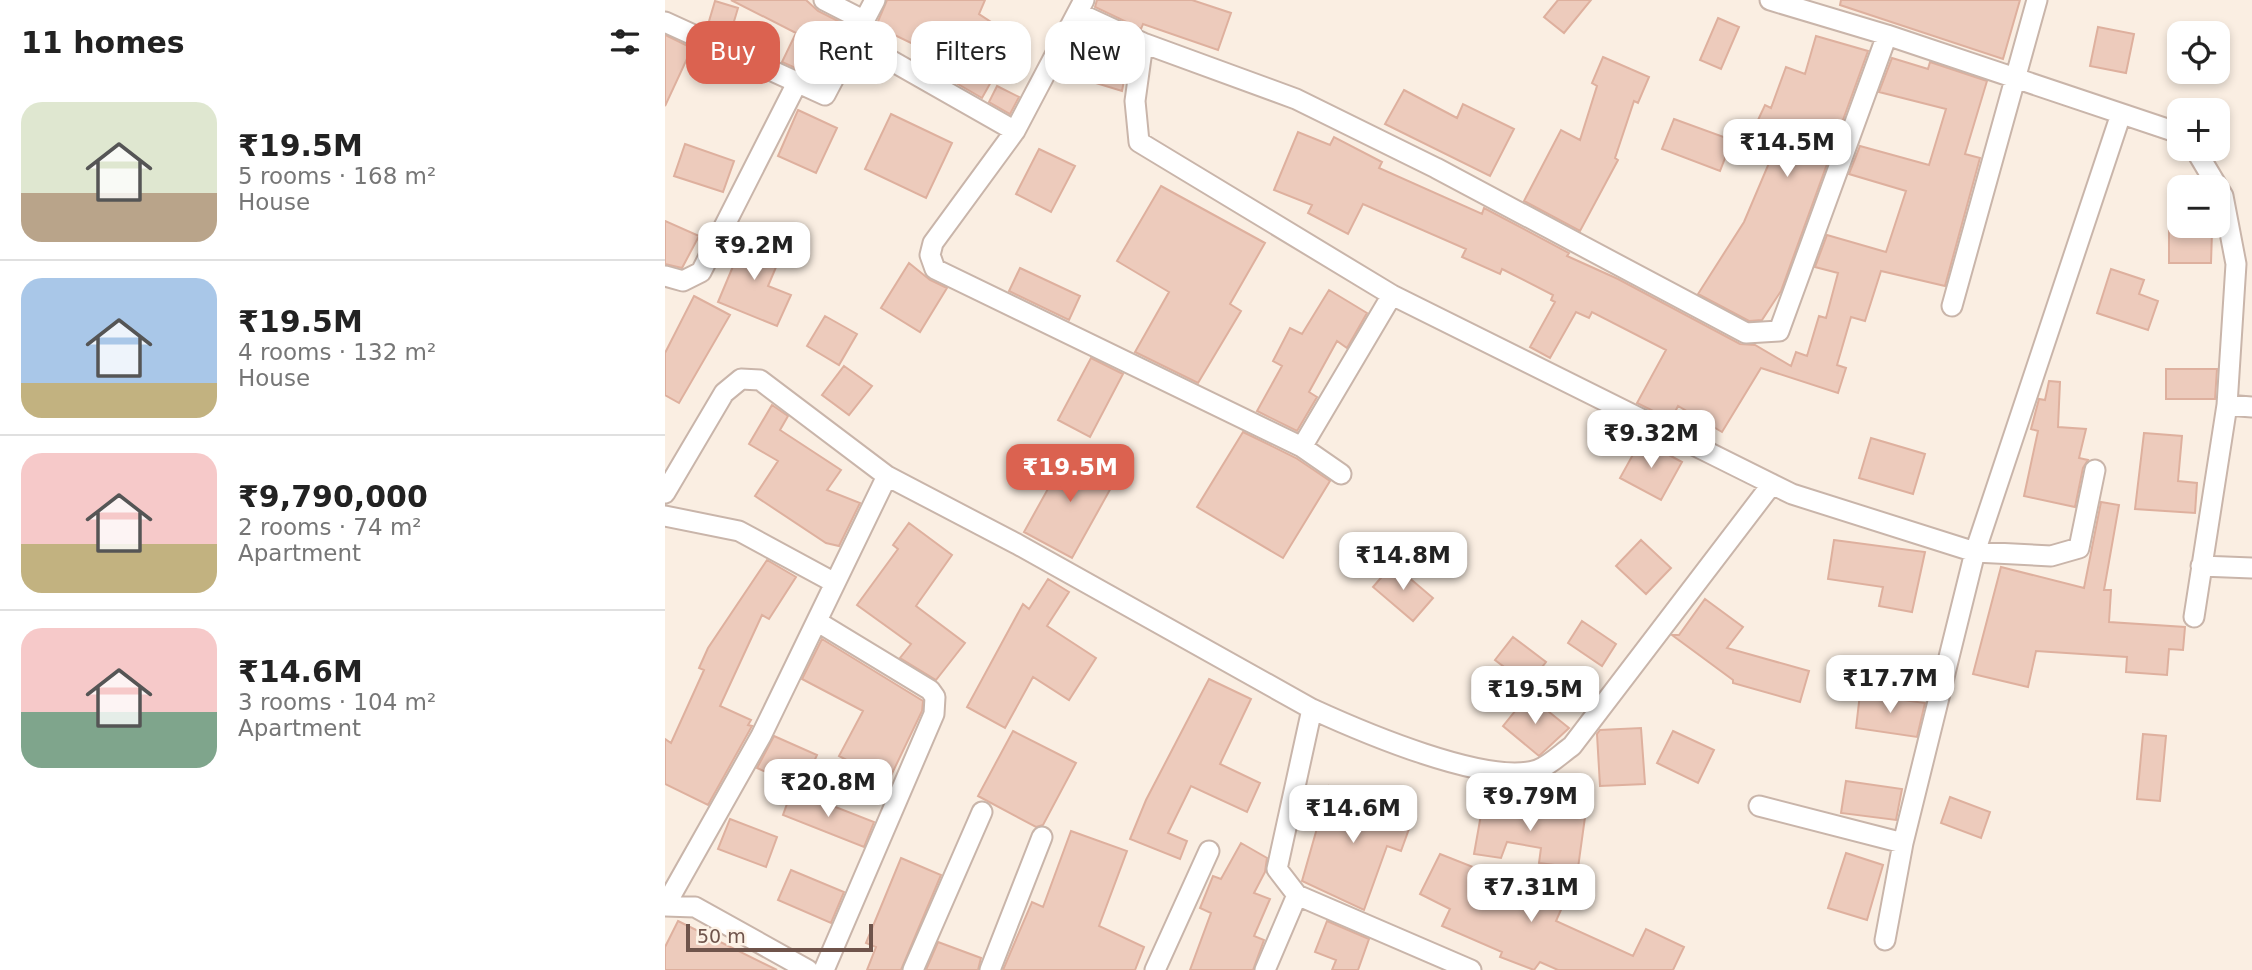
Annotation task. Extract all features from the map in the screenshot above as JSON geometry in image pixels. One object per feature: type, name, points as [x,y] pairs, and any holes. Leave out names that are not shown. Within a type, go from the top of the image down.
[{"type":"street","points":[[824,0],[865,21],[875,0]]},
{"type":"street","points":[[1770,0],[1887,35],[2167,129]]},
{"type":"street","points":[[1952,306],[2037,0]]},
{"type":"street","points":[[1106,21],[1081,6],[1015,131],[933,243],[930,255],[935,269],[1302,447],[1341,474]]},
{"type":"street","points":[[665,22],[794,79]]},
{"type":"street","points":[[1145,44],[1296,99],[1437,168],[1746,333],[1760,333],[1779,331],[1887,35]]},
{"type":"street","points":[[897,64],[1015,131]]},
{"type":"street","points":[[665,276],[683,281],[701,272],[796,84]]},
{"type":"street","points":[[804,84],[825,95],[831,84]]},
{"type":"street","points":[[1137,84],[1135,101],[1139,142],[1392,295],[1792,494],[1975,552],[2050,556],[2079,548],[2095,470]]},
{"type":"street","points":[[1885,940],[1903,843],[1975,552],[2121,114]]},
{"type":"street","points":[[2193,617],[2227,405],[2244,265],[2223,196],[2202,161]]},
{"type":"street","points":[[1302,447],[1392,295]]},
{"type":"street","points":[[665,493],[723,393],[741,379],[760,380],[887,476],[1017,544],[1312,709],[1352,727],[1463,765],[1502,774],[1537,770],[1572,746],[1772,484]]},
{"type":"street","points":[[2227,405],[2252,407]]},
{"type":"street","points":[[808,970],[695,908],[665,906],[703,833],[761,736],[887,476]]},
{"type":"street","points":[[665,516],[740,531],[835,583]]},
{"type":"street","points":[[2200,566],[2252,568]]},
{"type":"street","points":[[818,622],[930,690],[935,704],[934,714],[824,970]]},
{"type":"street","points":[[1312,709],[1277,869],[1297,895],[1427,963],[1471,970]]},
{"type":"street","points":[[1759,806],[1903,843]]},
{"type":"street","points":[[913,970],[982,812]]},
{"type":"street","points":[[990,970],[1042,837]]},
{"type":"street","points":[[1155,970],[1209,851]]},
{"type":"street","points":[[1265,970],[1297,895]]},
{"type":"building","points":[[731,0],[806,0],[818,11],[838,21],[794,21],[794,32],[780,25],[780,21],[772,21]]},
{"type":"building","points":[[887,0],[985,0],[979,14],[990,21],[911,21],[911,43],[897,36],[897,21],[878,21]]},
{"type":"building","points":[[1097,0],[1192,0],[1231,13],[1218,50],[1145,25],[1145,21],[1124,21],[1095,7]]},
{"type":"building","points":[[1558,0],[1591,0],[1564,33],[1544,17]]},
{"type":"building","points":[[1841,0],[2020,0],[2003,59],[1840,5]]},
{"type":"building","points":[[715,1],[738,8],[734,21],[709,21]]},
{"type":"building","points":[[1718,18],[1739,27],[1721,69],[1700,60]]},
{"type":"building","points":[[2098,27],[2134,34],[2126,73],[2090,66]]},
{"type":"building","points":[[665,35],[686,45],[686,61],[665,106]]},
{"type":"building","points":[[1816,36],[1868,51],[1781,291],[1762,320],[1749,321],[1698,294],[1744,222],[1775,149],[1750,137],[1765,105],[1771,108],[1786,67],[1805,74]]},
{"type":"building","points":[[794,37],[794,67],[782,62]]},
{"type":"building","points":[[1603,57],[1649,77],[1638,103],[1634,101],[1615,158],[1618,160],[1580,231],[1524,201],[1561,130],[1580,140],[1597,86],[1592,83]]},
{"type":"building","points":[[1892,58],[1928,69],[1930,62],[1987,81],[1965,154],[1980,158],[1945,286],[1881,271],[1865,321],[1851,317],[1837,365],[1846,368],[1838,393],[1761,368],[1722,432],[1678,406],[1671,420],[1637,403],[1666,350],[1592,312],[1589,318],[1576,312],[1550,358],[1530,347],[1555,302],[1551,300],[1553,295],[1502,269],[1500,274],[1462,257],[1466,249],[1363,204],[1348,234],[1308,213],[1312,205],[1274,190],[1298,132],[1330,145],[1334,137],[1382,162],[1379,168],[1482,214],[1484,208],[1569,253],[1567,256],[1618,279],[1740,344],[1755,345],[1791,366],[1796,352],[1807,356],[1819,316],[1826,318],[1838,273],[1815,267],[1827,235],[1886,252],[1906,191],[1849,174],[1860,146],[1929,165],[1946,109],[1879,92]]},
{"type":"building","points":[[958,84],[990,84],[982,98]]},
{"type":"building","points":[[1099,84],[1123,84],[1122,91]]},
{"type":"building","points":[[997,86],[1019,97],[1010,114],[989,102]]},
{"type":"building","points":[[1404,90],[1457,118],[1463,104],[1514,129],[1490,176],[1385,124]]},
{"type":"building","points":[[798,110],[837,128],[816,173],[778,156]]},
{"type":"building","points":[[891,114],[952,143],[926,198],[865,169]]},
{"type":"building","points":[[1674,119],[1732,140],[1720,171],[1662,149]]},
{"type":"building","points":[[685,144],[734,161],[723,192],[674,176]]},
{"type":"building","points":[[1039,149],[1075,166],[1051,212],[1016,194]]},
{"type":"building","points":[[1161,186],[1265,243],[1230,304],[1241,311],[1198,383],[1135,352],[1169,292],[1117,261]]},
{"type":"building","points":[[665,221],[699,236],[682,268],[665,264]]},
{"type":"building","points":[[737,234],[782,253],[768,286],[791,295],[777,326],[718,302],[734,264],[726,261]]},
{"type":"building","points":[[2169,238],[2212,238],[2211,263],[2169,263]]},
{"type":"building","points":[[909,263],[930,280],[947,288],[920,332],[881,308]]},
{"type":"building","points":[[1020,268],[1080,296],[1069,320],[1009,291]]},
{"type":"building","points":[[2111,269],[2144,280],[2139,294],[2158,301],[2148,330],[2097,313]]},
{"type":"building","points":[[1329,290],[1367,313],[1347,348],[1337,341],[1309,392],[1317,397],[1297,431],[1257,411],[1282,366],[1273,361],[1290,328],[1302,334]]},
{"type":"building","points":[[694,296],[730,315],[679,403],[665,395],[665,353]]},
{"type":"building","points":[[825,316],[857,334],[839,365],[807,346]]},
{"type":"building","points":[[1091,358],[1123,374],[1090,437],[1058,420]]},
{"type":"building","points":[[844,366],[872,386],[849,415],[822,395]]},
{"type":"building","points":[[2166,369],[2217,369],[2215,399],[2166,399]]},
{"type":"building","points":[[2049,381],[2060,382],[2058,427],[2086,429],[2079,458],[2088,460],[2083,468],[2075,507],[2024,496],[2038,431],[2031,429],[2039,399],[2045,400]]},
{"type":"building","points":[[772,405],[788,416],[780,430],[841,470],[827,490],[860,503],[839,546],[826,543],[755,496],[778,461],[749,444]]},
{"type":"building","points":[[1243,432],[1296,458],[1330,481],[1283,558],[1197,507]]},
{"type":"building","points":[[2144,433],[2182,436],[2178,481],[2197,483],[2195,513],[2135,509]]},
{"type":"building","points":[[1871,438],[1925,454],[1913,494],[1859,478]]},
{"type":"building","points":[[1641,440],[1682,462],[1661,500],[1620,478]]},
{"type":"building","points":[[1069,451],[1117,477],[1072,558],[1024,532]]},
{"type":"building","points":[[2101,502],[2119,505],[2104,590],[2111,590],[2109,622],[2185,627],[2183,650],[2169,649],[2167,675],[2126,672],[2127,657],[2036,651],[2028,687],[1973,674],[2001,567],[2084,588]]},
{"type":"building","points":[[909,523],[952,555],[916,606],[965,643],[936,680],[900,658],[911,644],[857,605],[898,549],[893,545]]},
{"type":"building","points":[[1641,540],[1671,568],[1646,594],[1616,566]]},
{"type":"building","points":[[1834,540],[1925,552],[1912,612],[1879,606],[1883,587],[1828,579]]},
{"type":"building","points":[[767,560],[796,577],[769,619],[762,615],[720,706],[751,720],[748,725],[752,726],[708,805],[665,784],[665,739],[671,743],[704,670],[699,668],[708,648]]},
{"type":"building","points":[[1393,564],[1433,598],[1413,621],[1373,587]]},
{"type":"building","points":[[1048,579],[1069,592],[1047,626],[1096,658],[1069,700],[1033,677],[1005,728],[967,707],[1023,604],[1029,609]]},
{"type":"building","points":[[1705,599],[1743,627],[1727,648],[1809,671],[1800,702],[1733,683],[1733,680],[1672,635],[1679,635]]},
{"type":"building","points":[[1582,621],[1616,644],[1602,666],[1568,643]]},
{"type":"building","points":[[1513,637],[1546,662],[1528,685],[1495,660]]},
{"type":"building","points":[[822,639],[923,701],[922,711],[888,782],[839,756],[863,711],[802,679]]},
{"type":"building","points":[[1209,679],[1251,699],[1220,764],[1260,783],[1247,812],[1191,786],[1168,833],[1187,841],[1180,859],[1130,839],[1146,800]]},
{"type":"building","points":[[1860,694],[1925,703],[1917,737],[1856,728]]},
{"type":"building","points":[[1528,695],[1569,728],[1539,756],[1503,726]]},
{"type":"building","points":[[1641,728],[1645,784],[1600,786],[1597,734],[1600,730]]},
{"type":"building","points":[[1013,731],[1076,763],[1043,825],[1036,827],[978,796]]},
{"type":"building","points":[[1673,731],[1714,750],[1698,783],[1657,763]]},
{"type":"building","points":[[2143,734],[2166,736],[2160,801],[2137,799]]},
{"type":"building","points":[[774,736],[817,755],[802,788],[757,768]]},
{"type":"building","points":[[1846,781],[1902,789],[1896,820],[1841,813]]},
{"type":"building","points":[[1329,786],[1414,815],[1401,851],[1387,846],[1364,910],[1302,881]]},
{"type":"building","points":[[792,790],[874,822],[864,847],[783,815]]},
{"type":"building","points":[[1950,797],[1990,812],[1981,838],[1941,823]]},
{"type":"building","points":[[1484,798],[1513,804],[1513,807],[1585,817],[1578,868],[1539,863],[1541,848],[1507,842],[1501,858],[1474,854]]},
{"type":"building","points":[[730,819],[777,837],[766,867],[718,849]]},
{"type":"building","points":[[1071,831],[1127,851],[1099,926],[1144,947],[1135,970],[1003,970],[1032,902],[1043,907]]},
{"type":"building","points":[[1241,843],[1267,858],[1265,872],[1254,893],[1270,899],[1254,936],[1264,940],[1253,970],[1190,970],[1211,913],[1200,908],[1213,876],[1221,879]]},
{"type":"building","points":[[1846,853],[1883,865],[1867,920],[1828,908]]},
{"type":"building","points":[[1440,854],[1564,903],[1556,921],[1633,956],[1646,929],[1684,947],[1673,970],[1558,970],[1540,962],[1534,970],[1500,957],[1502,952],[1442,926],[1450,909],[1420,894]]},
{"type":"building","points":[[901,858],[941,875],[901,970],[867,970],[876,947],[866,943]]},
{"type":"building","points":[[791,870],[844,892],[831,923],[778,900]]},
{"type":"building","points":[[678,921],[777,970],[665,970],[665,947]]},
{"type":"building","points":[[1327,921],[1369,939],[1358,970],[1332,970],[1336,960],[1315,952]]},
{"type":"building","points":[[938,942],[981,958],[978,970],[926,970]]}]
